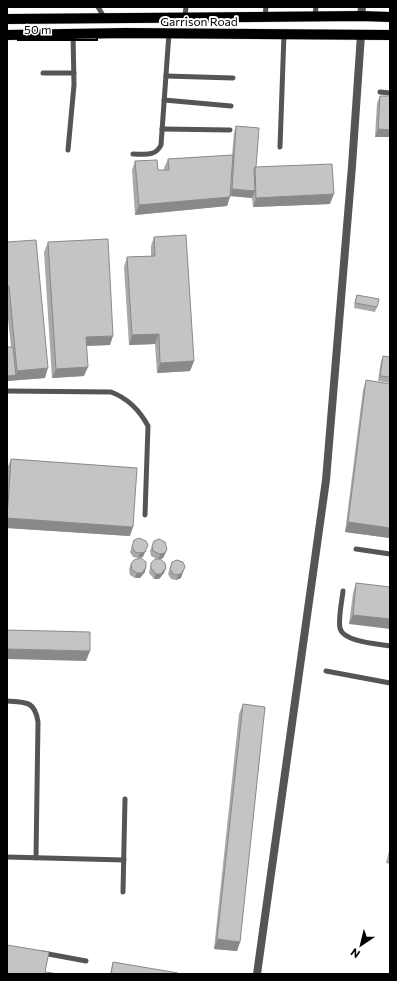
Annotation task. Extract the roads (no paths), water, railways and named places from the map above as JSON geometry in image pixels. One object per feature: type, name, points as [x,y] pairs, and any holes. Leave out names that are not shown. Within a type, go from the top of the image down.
[{"type":"main road","name":"Garrison Road","points":[[7,19],[104,17],[185,12],[315,11],[361,11],[390,17]]},
{"type":"main road","name":"Garrison Road","points":[[7,35],[74,33],[390,35]]},
{"type":"street","points":[[257,974],[326,480],[352,166],[361,35]]},
{"type":"lane","points":[[98,7],[104,17]]},
{"type":"lane","points":[[68,150],[74,73],[74,33]]},
{"type":"lane","points":[[133,154],[152,154],[158,151],[161,146],[168,33]]},
{"type":"lane","points":[[280,148],[284,34]]},
{"type":"lane","points":[[44,73],[74,73]]},
{"type":"lane","points":[[166,76],[233,78]]},
{"type":"lane","points":[[380,92],[390,93]]},
{"type":"lane","points":[[164,100],[231,106]]},
{"type":"lane","points":[[162,130],[230,130]]},
{"type":"lane","points":[[7,391],[111,392],[122,396],[143,416],[148,426],[145,515]]},
{"type":"lane","points":[[356,549],[390,554]]},
{"type":"lane","points":[[342,591],[340,629],[344,634],[350,639],[390,646]]},
{"type":"lane","points":[[326,671],[390,683]]},
{"type":"lane","points":[[7,701],[31,704],[37,712],[36,858]]},
{"type":"lane","points":[[123,892],[125,798]]},
{"type":"lane","points":[[7,857],[124,860]]},
{"type":"lane","points":[[38,953],[86,960]]}]
